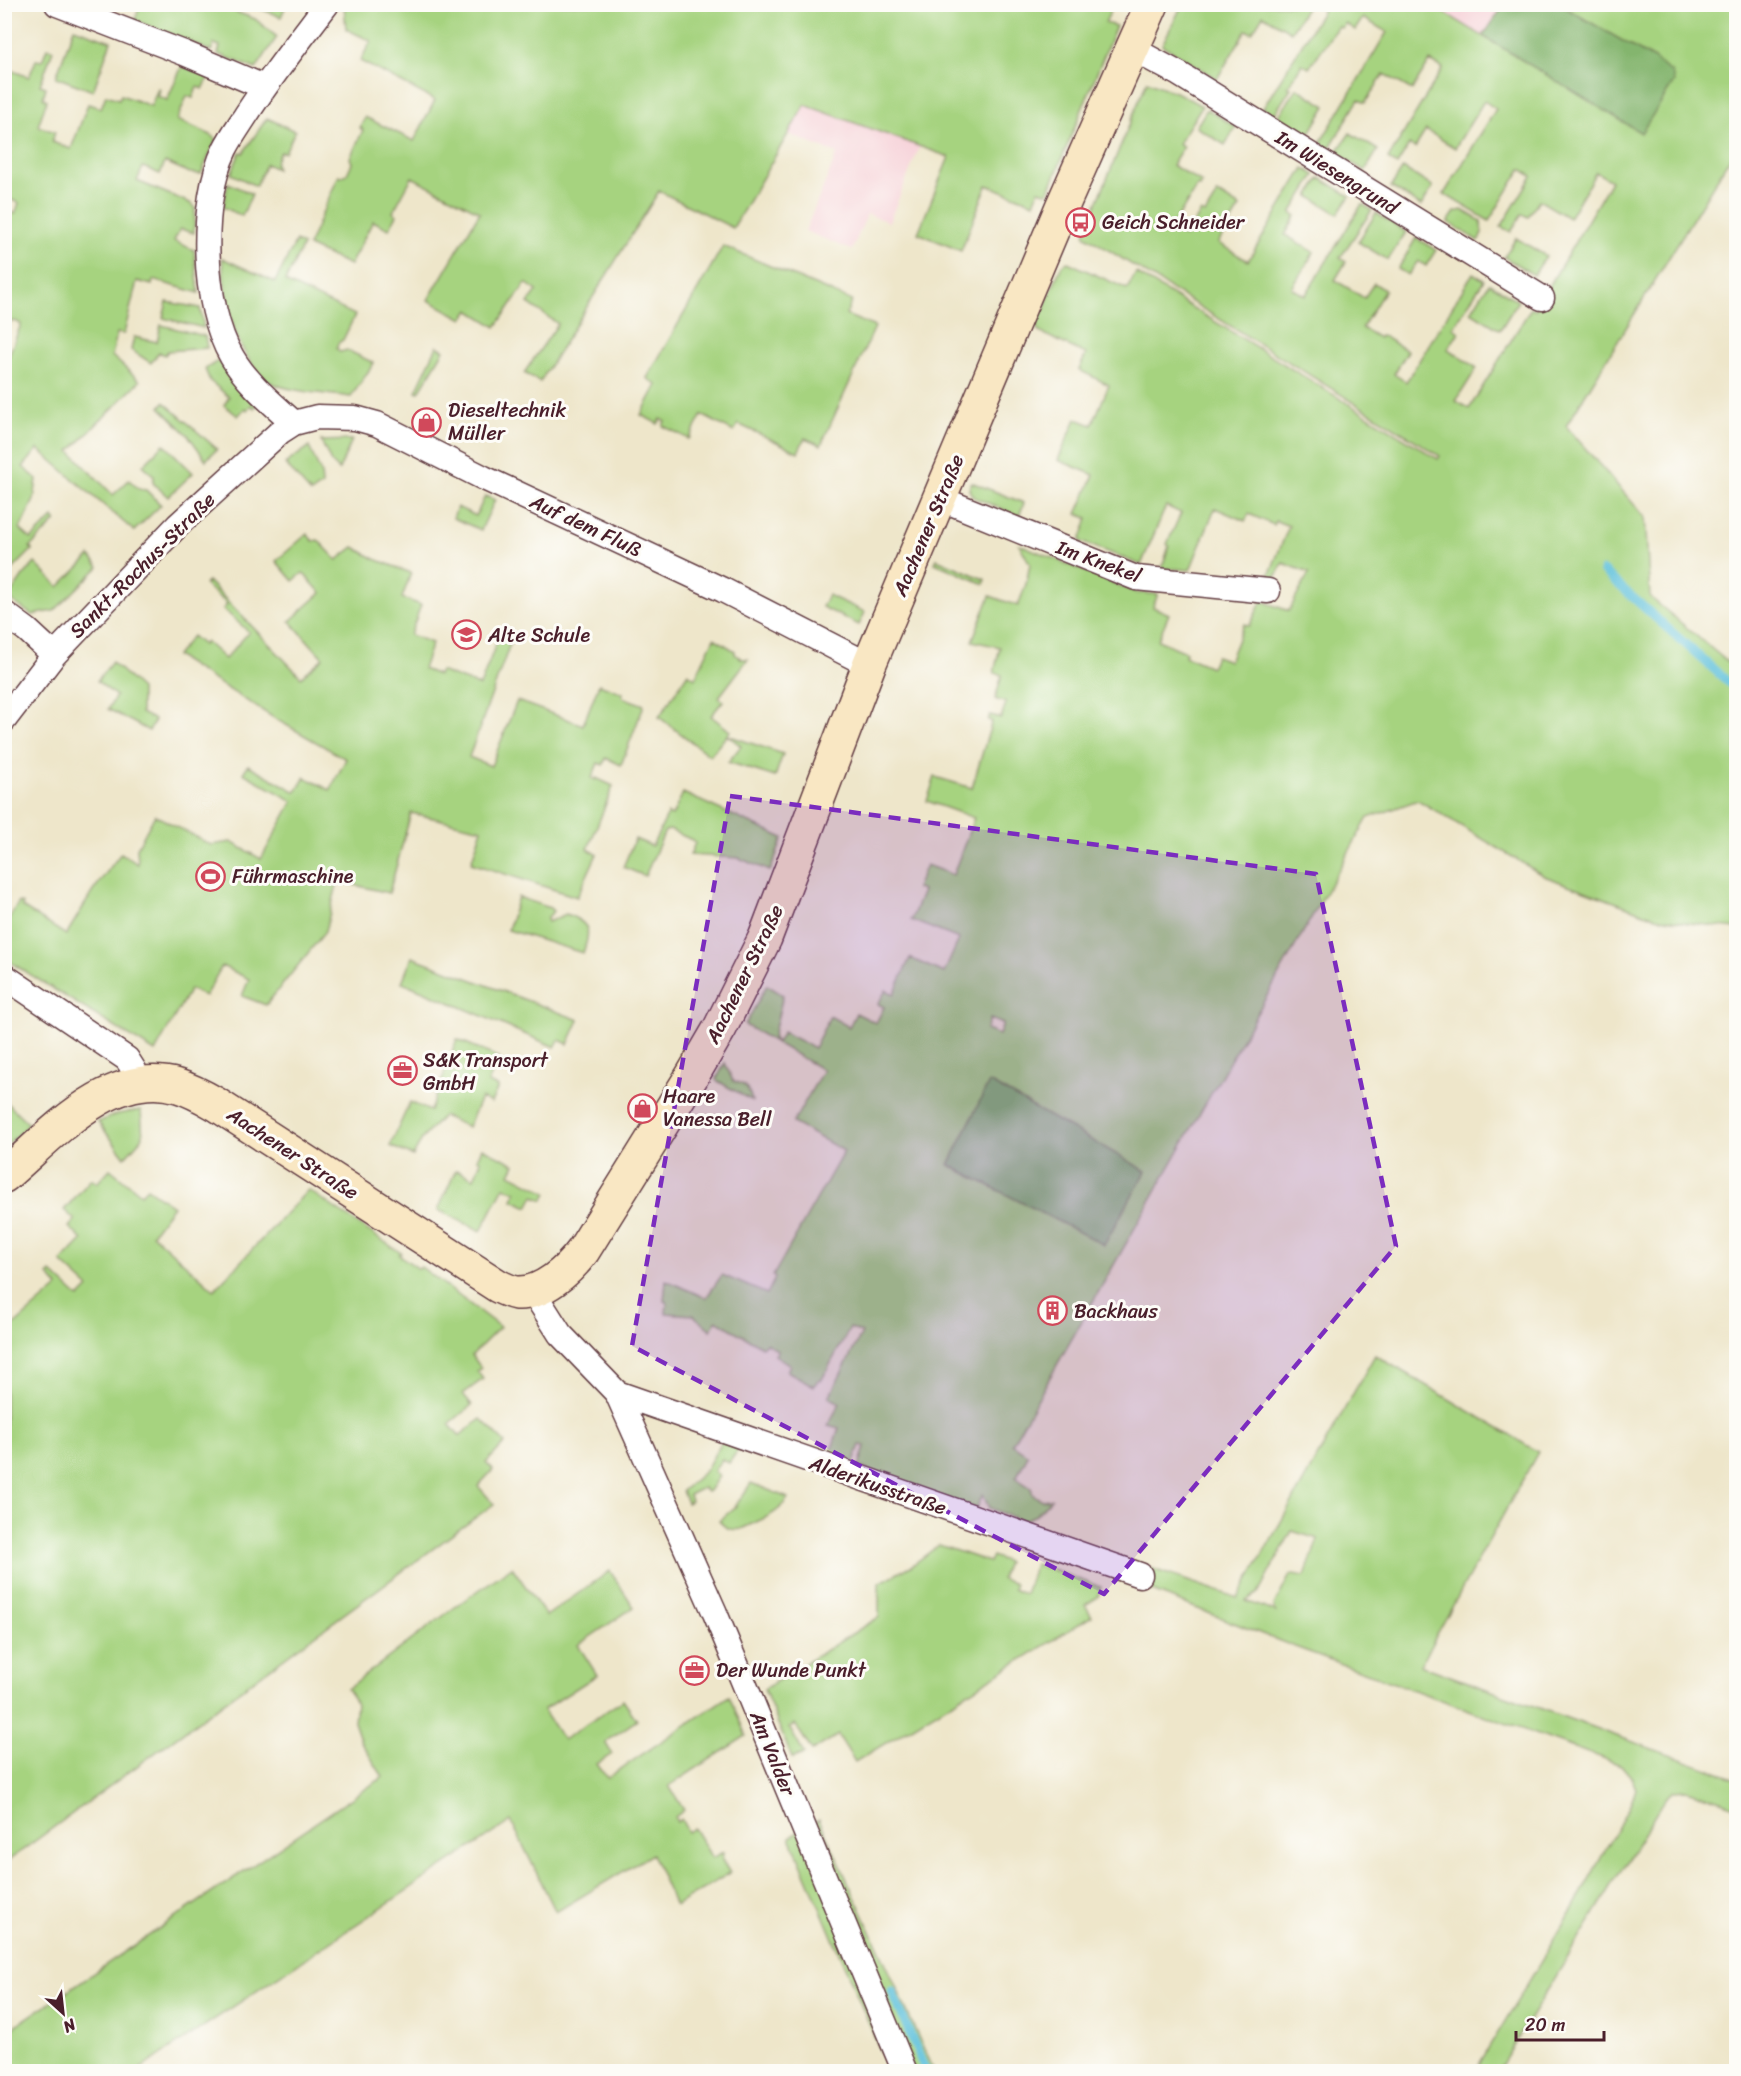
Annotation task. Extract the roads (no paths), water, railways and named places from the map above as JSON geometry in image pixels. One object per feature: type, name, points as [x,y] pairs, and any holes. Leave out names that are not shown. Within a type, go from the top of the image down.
[{"type":"street","points":[[57,4],[264,87]]},
{"type":"street","points":[[294,423],[251,382],[230,355],[217,317],[210,279],[207,242],[208,210],[214,177],[225,148],[264,87],[327,4]]},
{"type":"street","name":"Aachener Straße","points":[[4,1176],[83,1108],[110,1092],[137,1084],[154,1083],[177,1086],[203,1097],[498,1286],[517,1293],[537,1289],[563,1272],[583,1251],[692,1076],[729,1010],[776,912],[869,665],[1131,48],[1152,4]]},
{"type":"street","name":"Im Wiesengrund","points":[[1131,48],[1179,74],[1542,298]]},
{"type":"street","name":"Auf dem Fluß","points":[[294,423],[317,417],[332,417],[355,418],[377,424],[484,478],[723,590],[869,665]]},
{"type":"street","name":"Sankt-Rochus-Straße","points":[[4,720],[54,655],[178,525],[280,432],[294,423]]},
{"type":"street","name":"Im Knekel","points":[[939,498],[1136,578],[1268,591]]},
{"type":"street","points":[[4,613],[54,655]]},
{"type":"street","points":[[4,976],[127,1059],[134,1070],[137,1084]]},
{"type":"street","name":"Am Valder","points":[[537,1289],[541,1304],[560,1334],[616,1393],[715,1613],[905,2072]]},
{"type":"street","name":"Alderikusstraße","points":[[616,1393],[1140,1575]]},
{"type":"waterway","points":[[1603,571],[1736,689]]},
{"type":"waterway","points":[[892,1991],[926,2072]]},
{"type":"place","name":"Geich Schneider","points":[[1081,222]]},
{"type":"place","name":"Dieseltechnik Müller","points":[[427,422]]},
{"type":"place","name":"Alte Schule","points":[[467,635]]},
{"type":"place","name":"Führmaschine","points":[[211,876]]},
{"type":"place","name":"S&K Transport GmbH","points":[[402,1071]]},
{"type":"place","name":"Haare Vanessa Bell","points":[[642,1108]]},
{"type":"place","name":"Backhaus","points":[[1053,1311]]},
{"type":"place","name":"Der Wunde Punkt","points":[[695,1670]]}]
